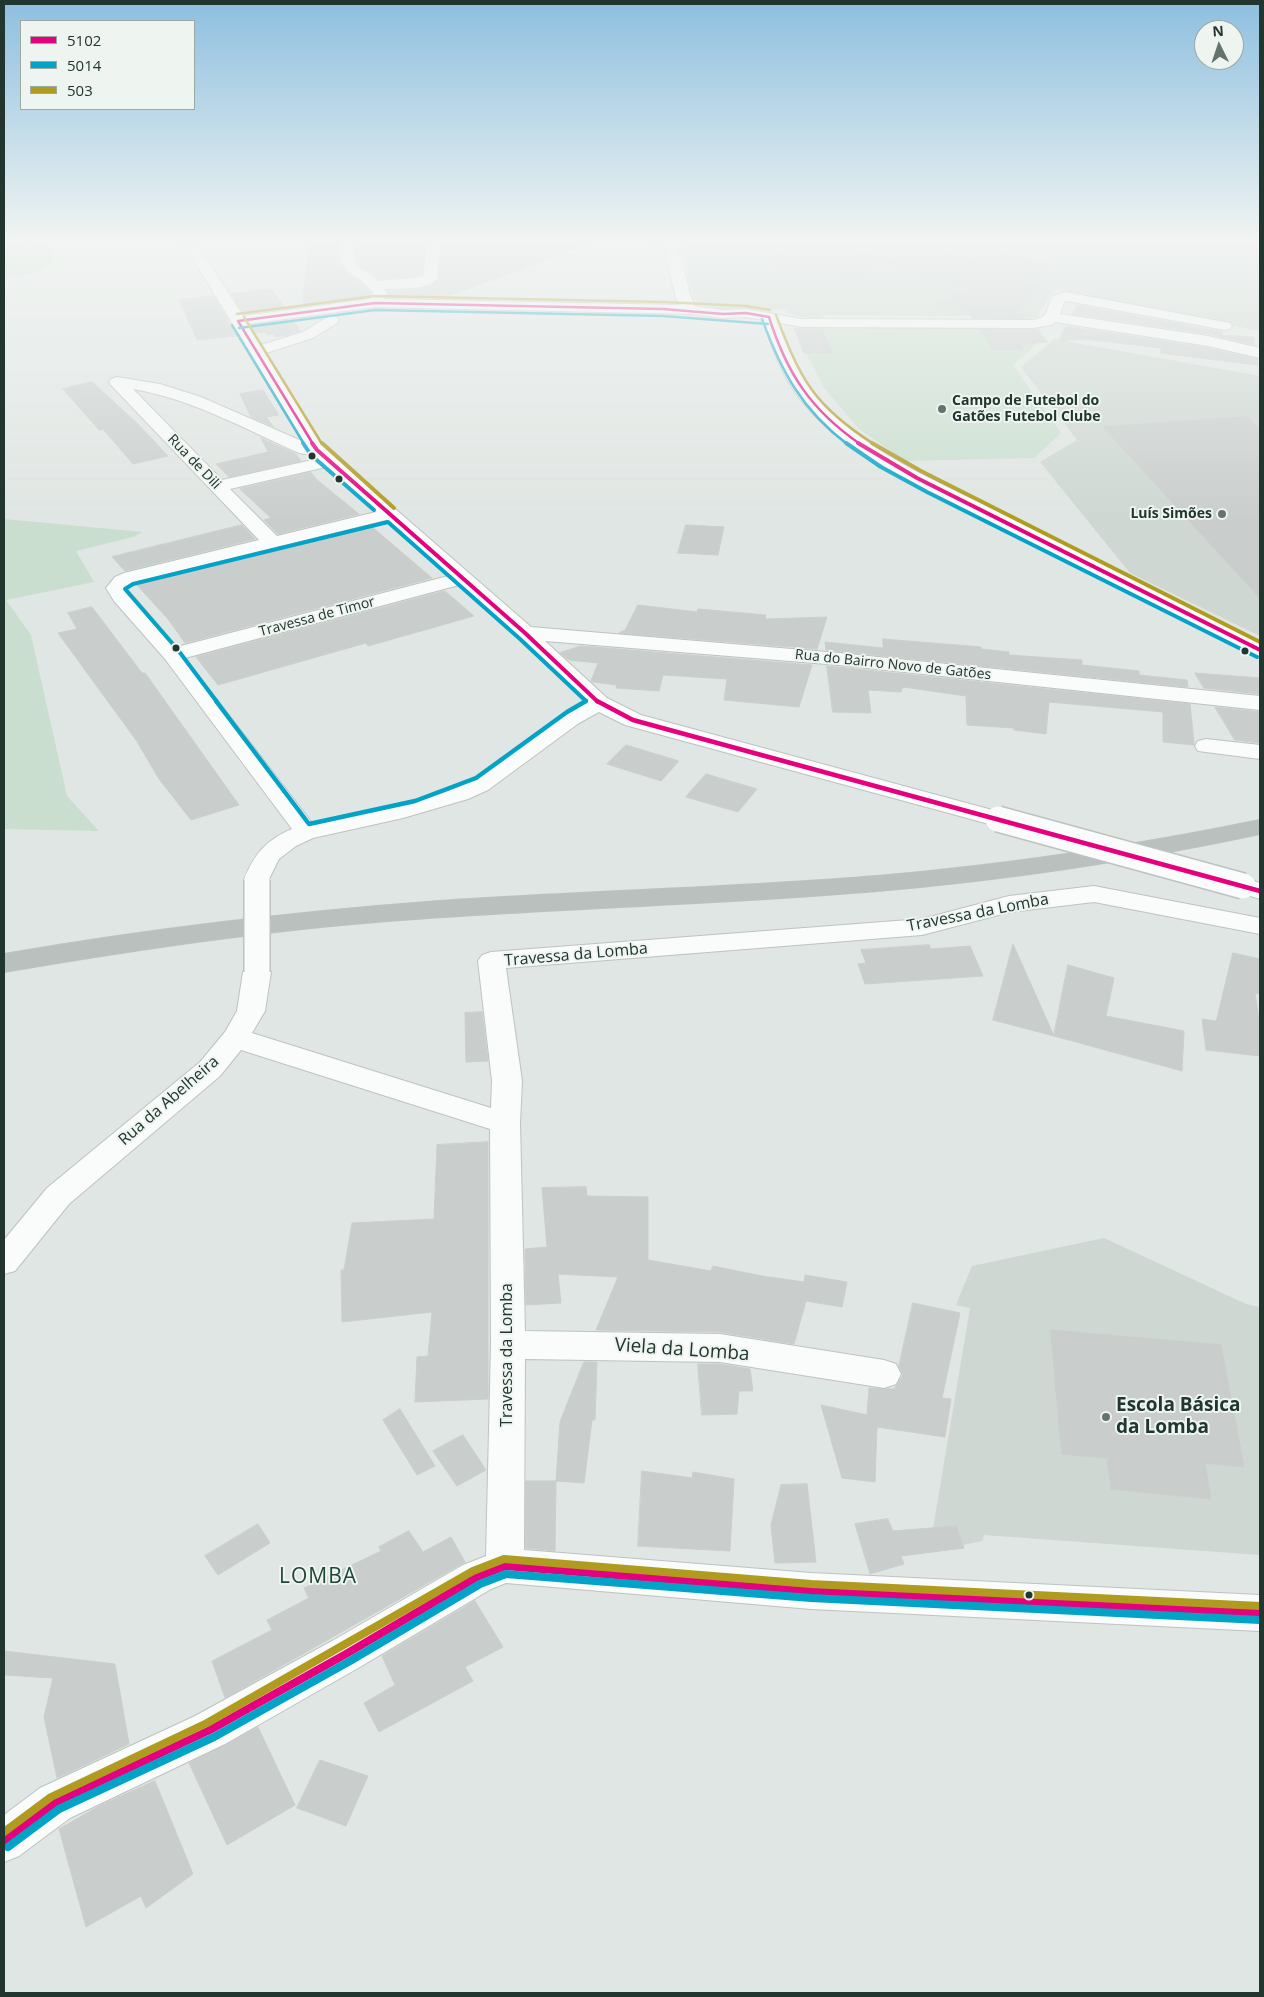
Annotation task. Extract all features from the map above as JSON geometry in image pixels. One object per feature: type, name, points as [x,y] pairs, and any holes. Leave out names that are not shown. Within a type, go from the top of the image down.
[{"type":"highway","points":[[4,963],[139,940],[335,917],[811,889],[975,875],[1142,851],[1260,827]]},
{"type":"street","points":[[247,335],[323,456],[525,633],[598,703],[633,720],[1251,889]]},
{"type":"street","points":[[257,351],[307,335]]},
{"type":"street","points":[[777,335],[798,386],[818,410],[872,454],[1260,650]]},
{"type":"street","points":[[1170,335],[1208,341],[1260,353]]},
{"type":"street","name":"Rua de Dili","points":[[272,542],[117,382],[160,389],[195,400],[323,456]]},
{"type":"street","points":[[218,486],[323,456]]},
{"type":"street","points":[[306,832],[172,656],[121,597],[116,588],[122,581],[131,577],[389,514]]},
{"type":"street","name":"Travessa de Timor","points":[[172,656],[463,578]]},
{"type":"street","name":"Rua do Bairro Novo de Gatões","points":[[525,633],[839,659],[1260,704]]},
{"type":"street","name":"Rua da Abelheira","points":[[4,1262],[58,1196],[210,1069],[236,1038],[250,1011],[257,972],[257,880],[263,859],[274,848],[306,832],[442,800],[467,791],[480,785],[571,718],[598,703]]},
{"type":"street","points":[[1206,746],[1260,752]]},
{"type":"street","name":"Travessa da Lomba","points":[[504,1566],[508,1345],[505,1123],[507,1081],[491,961],[922,927],[1009,904],[1094,894],[1260,926]]},
{"type":"street","points":[[236,1038],[505,1123]]},
{"type":"street","name":"Viela da Lomba","points":[[508,1345],[720,1348],[884,1374]]},
{"type":"street","points":[[4,1841],[55,1803],[210,1730],[346,1654],[477,1577],[504,1566],[821,1591],[1260,1613]]},
{"type":"shaded area","points":[[1054,339],[1260,376],[1260,636],[1130,573],[1040,462],[1077,440],[1021,367]]},
{"type":"shaded area","name":"Escola Básica da Lomba","points":[[1104,1238],[1246,1304],[1260,1307],[1260,1555],[984,1535],[982,1541],[963,1545],[955,1526],[933,1529],[970,1308],[956,1305],[972,1266]]},
{"type":"green space","name":"Campo de Futebol do Gatões Futebol Clube","points":[[797,335],[1043,335],[1044,338],[1013,365],[1061,433],[1034,458],[905,461],[859,429],[824,388]]},
{"type":"green space","points":[[4,519],[143,532],[133,537],[76,551],[94,582],[6,600],[31,635],[67,796],[99,831],[4,829]]},
{"type":"building","points":[[195,335],[237,336],[197,340]]},
{"type":"building","points":[[797,335],[825,335],[832,353],[804,353]]},
{"type":"building","points":[[983,335],[1042,335],[1048,342],[1020,344],[1023,349],[993,350]]},
{"type":"building","points":[[1062,335],[1125,335],[1208,348],[1257,359],[1258,365],[1160,353],[1162,348],[1083,339],[1059,341]]},
{"type":"building","points":[[1213,335],[1254,337],[1255,345]]},
{"type":"building","points":[[92,382],[137,423],[168,456],[133,464],[103,429],[99,430],[63,389]]},
{"type":"building","points":[[263,390],[279,415],[266,417],[274,427],[251,417],[240,394]]},
{"type":"building","name":"Luís Simões","points":[[1247,417],[1260,429],[1260,598],[1103,427]]},
{"type":"building","points":[[261,438],[296,454],[301,461],[229,477],[216,464],[268,452]]},
{"type":"building","points":[[311,472],[316,479],[359,514],[278,534],[264,520],[271,518],[240,489]]},
{"type":"building","points":[[242,525],[255,539],[125,571],[112,557]]},
{"type":"building","points":[[686,525],[724,527],[718,555],[678,553]]},
{"type":"building","points":[[371,526],[432,578],[185,643],[168,619],[136,584]]},
{"type":"building","points":[[445,591],[474,616],[368,646],[366,643],[218,685],[196,657]]},
{"type":"building","points":[[638,605],[697,612],[698,609],[766,615],[765,619],[827,617],[817,649],[619,633],[625,630]]},
{"type":"building","points":[[92,607],[142,673],[145,673],[239,805],[191,820],[159,779],[136,740],[58,633],[77,629],[68,613]]},
{"type":"building","points":[[883,639],[981,647],[981,649],[1009,652],[1009,655],[1082,660],[1082,665],[1139,671],[1139,675],[1187,680],[1188,687],[826,650],[825,642],[883,648]]},
{"type":"building","points":[[581,646],[812,665],[799,707],[724,700],[727,679],[663,675],[659,691],[616,688],[617,685],[593,682],[591,681],[598,663],[569,660],[560,653]]},
{"type":"building","points":[[827,666],[1190,704],[1194,745],[1163,742],[1163,712],[1049,702],[1046,734],[1014,730],[1014,728],[967,725],[966,696],[903,687],[901,692],[868,690],[871,713],[833,712]]},
{"type":"building","points":[[1195,673],[1260,678],[1260,694],[1204,688]]},
{"type":"building","points":[[1215,707],[1260,712],[1260,743],[1235,740]]},
{"type":"building","points":[[626,745],[679,761],[661,781],[607,764]]},
{"type":"building","points":[[706,774],[757,789],[738,812],[686,797]]},
{"type":"building","points":[[1013,944],[1054,1036],[993,1020]]},
{"type":"building","points":[[929,945],[931,949],[970,946],[983,976],[865,984],[858,964],[866,963],[861,950]]},
{"type":"building","points":[[1233,953],[1260,959],[1260,994],[1255,993],[1260,1027],[1260,1056],[1206,1050],[1202,1019],[1216,1021]]},
{"type":"building","points":[[1068,965],[1114,978],[1106,1016],[1184,1031],[1182,1071],[1054,1036]]},
{"type":"building","points":[[482,1012],[488,1061],[466,1062],[465,1013]]},
{"type":"building","points":[[488,1142],[488,1399],[415,1402],[417,1357],[428,1356],[432,1312],[342,1322],[341,1270],[344,1270],[352,1223],[434,1219],[437,1145]]},
{"type":"building","points":[[586,1187],[587,1196],[648,1197],[648,1260],[711,1271],[713,1266],[804,1282],[805,1275],[847,1282],[842,1307],[806,1301],[794,1344],[720,1332],[596,1330],[618,1277],[558,1274],[561,1303],[526,1305],[525,1249],[547,1247],[542,1188]]},
{"type":"building","points":[[913,1303],[960,1313],[942,1398],[951,1399],[945,1437],[877,1427],[875,1482],[842,1478],[821,1405],[867,1415],[869,1388],[894,1389],[903,1375],[899,1366]]},
{"type":"building","points":[[1051,1330],[1221,1345],[1244,1467],[1205,1463],[1211,1499],[1111,1489],[1107,1458],[1062,1454]]},
{"type":"building","points":[[584,1362],[597,1362],[595,1420],[592,1420],[584,1483],[556,1481],[560,1422]]},
{"type":"building","points":[[698,1364],[720,1364],[750,1369],[753,1391],[739,1391],[737,1414],[702,1415]]},
{"type":"building","points":[[400,1409],[435,1466],[417,1475],[383,1420]]},
{"type":"building","points":[[463,1435],[486,1470],[457,1486],[433,1451]]},
{"type":"building","points":[[642,1471],[692,1478],[693,1472],[734,1479],[730,1551],[638,1546]]},
{"type":"building","points":[[526,1481],[556,1481],[555,1551],[526,1548]]},
{"type":"building","points":[[807,1484],[816,1562],[775,1563],[771,1525],[781,1485]]},
{"type":"building","points":[[888,1519],[893,1531],[956,1526],[964,1548],[901,1556],[904,1564],[870,1574],[855,1524]]},
{"type":"building","points":[[258,1524],[270,1543],[218,1575],[205,1556]]},
{"type":"building","points":[[409,1531],[423,1552],[451,1537],[465,1562],[225,1698],[212,1661],[272,1630],[267,1620],[309,1598],[304,1588],[381,1551],[379,1547]]},
{"type":"building","points":[[475,1601],[503,1647],[465,1667],[473,1681],[379,1732],[364,1703],[395,1685],[382,1656]]},
{"type":"building","points":[[4,1651],[115,1664],[129,1744],[57,1778],[44,1717],[53,1678],[4,1675]]},
{"type":"building","points":[[258,1727],[295,1805],[227,1845],[189,1763]]},
{"type":"building","points":[[320,1760],[368,1776],[346,1826],[297,1808]]},
{"type":"building","points":[[155,1781],[193,1874],[146,1908],[141,1896],[86,1927],[59,1829],[101,1805]]},
{"type":"transit line","name":"5014","points":[[238,335],[311,455],[374,510]]},
{"type":"transit line","name":"5102","points":[[247,335],[317,450],[525,633],[599,703],[633,720],[1260,891]]},
{"type":"transit line","name":"503","points":[[255,335],[323,445],[394,508]]},
{"type":"transit line","name":"5014","points":[[768,335],[784,373],[800,398],[819,420],[859,453],[927,492],[1257,657]]},
{"type":"transit line","name":"5102","points":[[775,335],[788,366],[807,397],[835,425],[866,448],[917,478],[1260,650]]},
{"type":"transit line","name":"503","points":[[784,335],[803,379],[814,394],[841,421],[872,443],[921,471],[1260,642]]},
{"type":"transit line","name":"5014","points":[[388,522],[520,639],[586,701],[567,712],[476,778],[415,801],[309,824],[178,650],[125,589],[133,584],[388,522]]},
{"type":"transit line","name":"503","points":[[4,1832],[51,1797],[207,1723],[473,1571],[504,1559],[811,1584],[1260,1606]]},
{"type":"transit line","name":"5102","points":[[4,1841],[55,1803],[210,1730],[346,1654],[477,1577],[505,1566],[811,1591],[1260,1613]]},
{"type":"transit line","name":"5014","points":[[8,1847],[59,1809],[214,1737],[350,1661],[480,1584],[506,1574],[811,1598],[1260,1620]]},
{"type":"place","name":"Campo de Futebol do Gatões Futebol Clube","points":[[942,409]]},
{"type":"place","name":"Luís Simões","points":[[1222,514]]},
{"type":"place","name":"Escola Básica da Lomba","points":[[1106,1417]]},
{"type":"district","name":"LOMBA","points":[[318,1577]]}]
